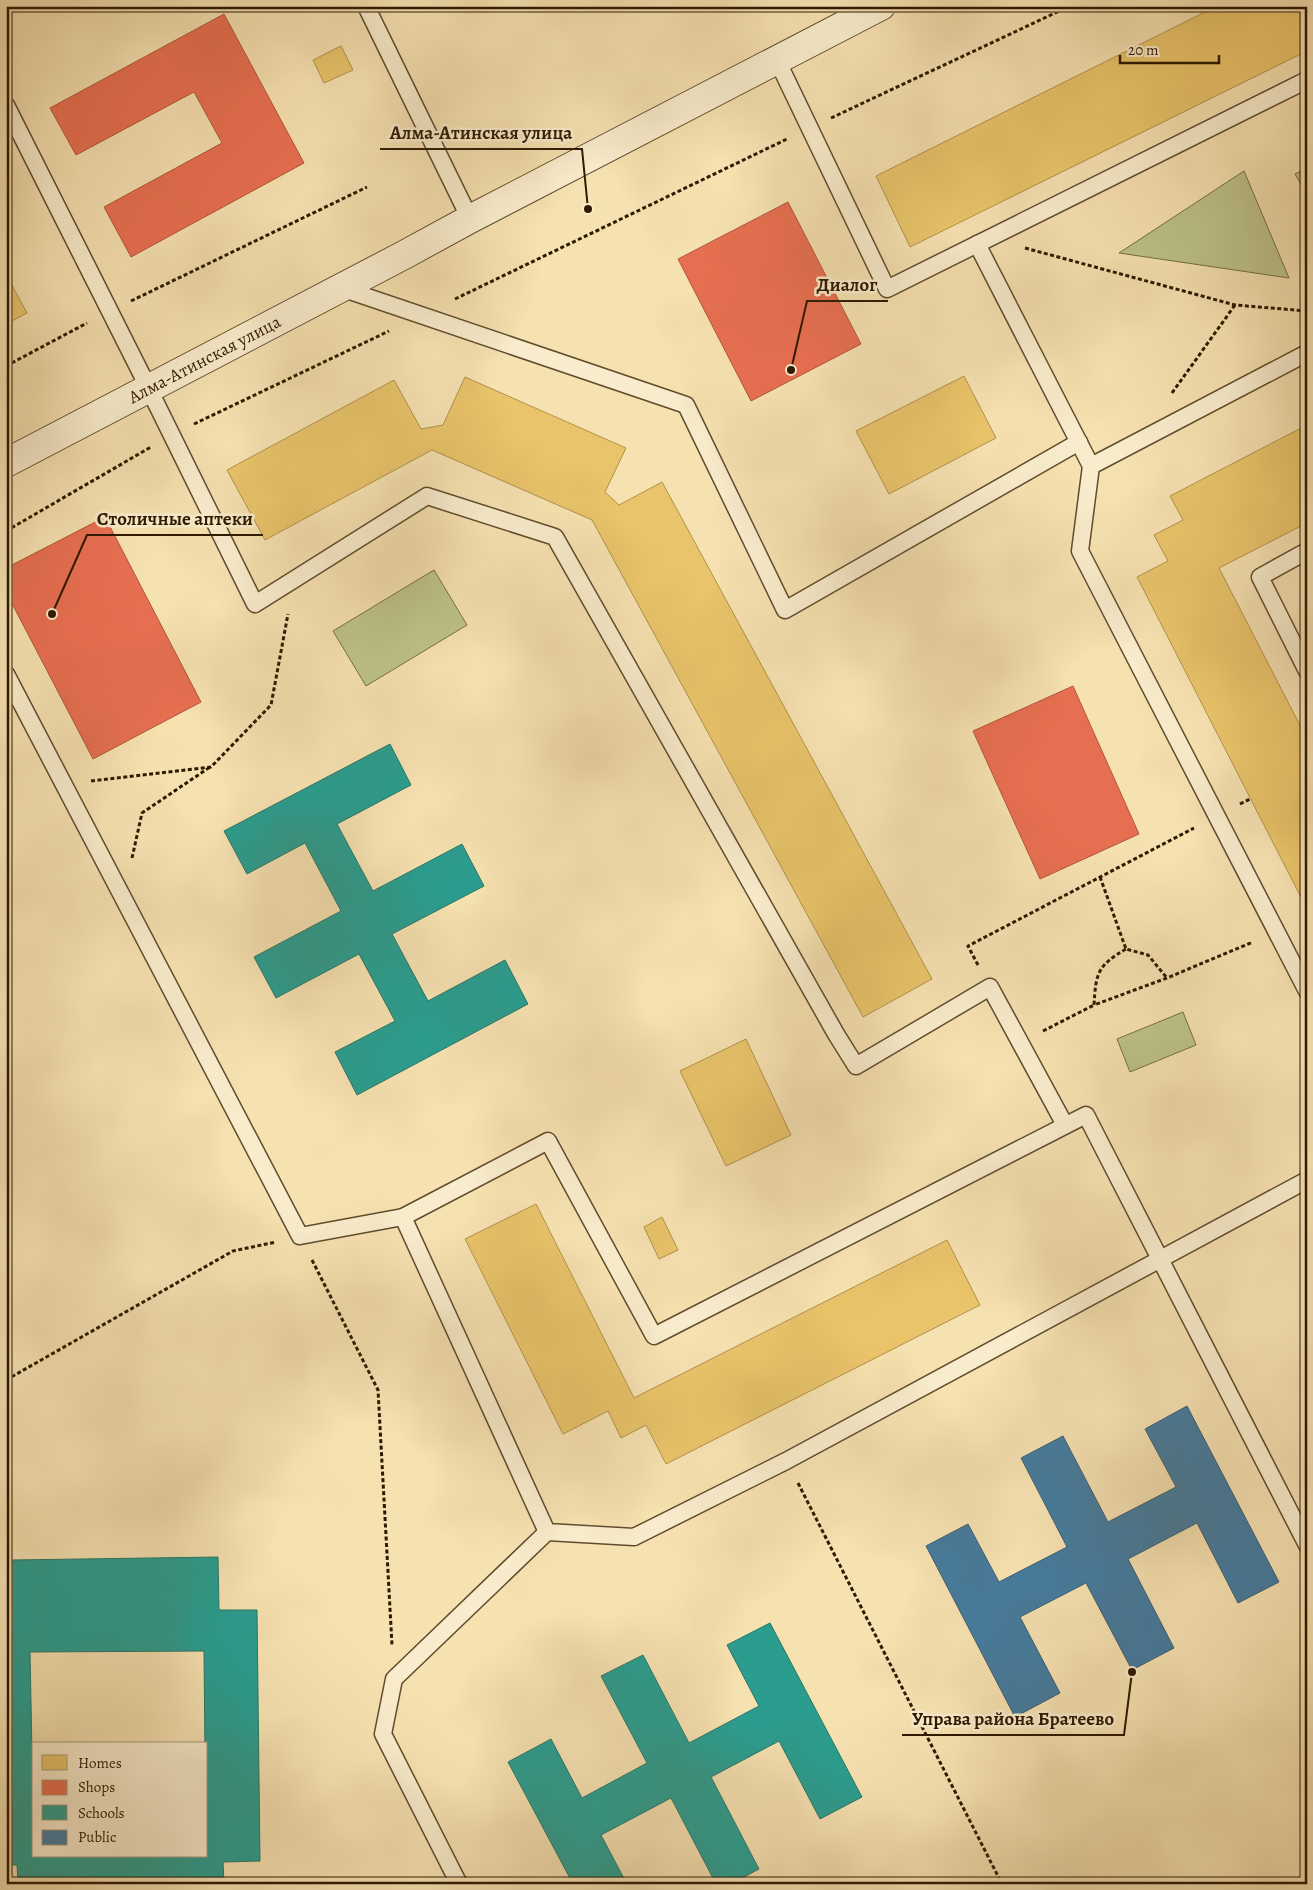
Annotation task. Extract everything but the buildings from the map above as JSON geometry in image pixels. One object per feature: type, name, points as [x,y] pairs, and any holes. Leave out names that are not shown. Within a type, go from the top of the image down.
[{"type":"street","name":"Алма-Атинская улица","points":[[6,463],[881,6]]},
{"type":"lane","points":[[366,6],[470,219]]},
{"type":"lane","points":[[777,60],[887,289],[1307,80]]},
{"type":"lane","points":[[6,105],[149,388],[255,604],[427,496],[555,537],[836,1034],[856,1066],[990,987],[1065,1125]]},
{"type":"lane","points":[[983,241],[1091,466],[1080,551],[1307,991]]},
{"type":"lane","points":[[341,288],[686,405],[785,610],[1079,442]]},
{"type":"lane","points":[[1091,466],[1307,354]]},
{"type":"lane","points":[[1307,551],[1260,576],[1307,671]]},
{"type":"lane","points":[[6,674],[300,1236],[403,1217],[548,1141],[654,1336],[1086,1115],[1307,1545]]},
{"type":"lane","points":[[459,1884],[383,1734],[394,1680],[547,1532],[634,1537],[786,1461],[1307,1180]]},
{"type":"lane","points":[[403,1217],[547,1532]]},
{"type":"path","points":[[6,531],[171,435],[810,128],[1070,6]]},
{"type":"path","points":[[6,366],[110,311],[367,187]]},
{"type":"path","points":[[983,241],[1235,305],[1307,311]]},
{"type":"path","points":[[1167,401],[1235,305]]},
{"type":"path","points":[[123,897],[142,813],[211,766],[271,705],[294,580]]},
{"type":"path","points":[[64,784],[211,766]]},
{"type":"path","points":[[990,987],[968,946],[1250,799]]},
{"type":"path","points":[[1100,877],[1126,949]]},
{"type":"path","points":[[1020,1043],[1094,1005],[1167,978],[1277,933]]},
{"type":"path","points":[[1094,1005],[1095,979],[1108,960],[1126,949],[1148,955],[1167,978]]},
{"type":"path","points":[[6,1380],[233,1251],[300,1236],[378,1390],[394,1680]]},
{"type":"path","points":[[786,1461],[1002,1884]]},
{"type":"green space","points":[[1307,168],[1307,195],[1295,174]]},
{"type":"green space","points":[[1244,171],[1289,278],[1119,253]]},
{"type":"green space","points":[[434,570],[467,625],[366,686],[333,631]]},
{"type":"green space","points":[[1183,1012],[1196,1045],[1130,1072],[1117,1039]]},
{"type":"place","name":"Алма-Атинская улица","points":[[588,209]]},
{"type":"place","name":"Диалог","points":[[791,370]]},
{"type":"place","name":"Столичные аптеки","points":[[52,614]]},
{"type":"place","name":"Управа района Братеево","points":[[1132,1672]]}]
